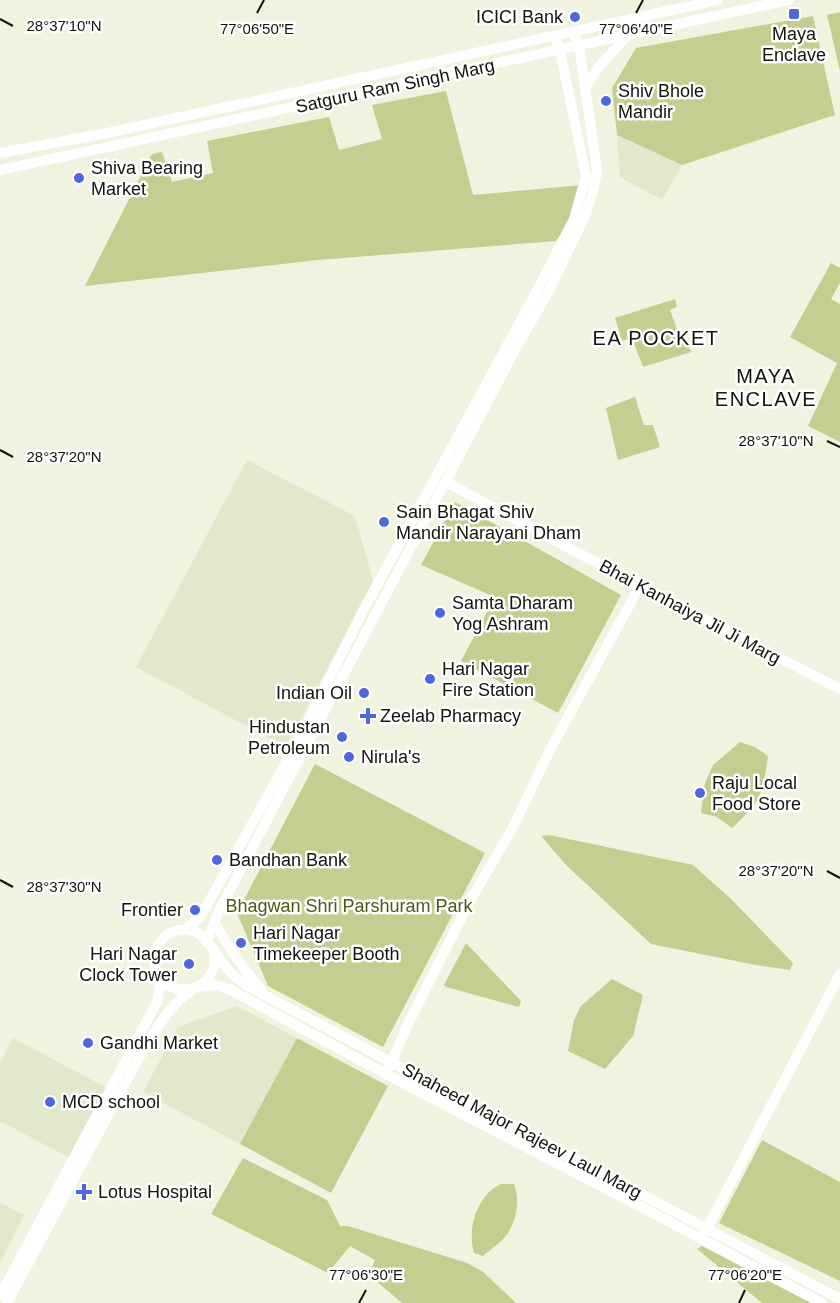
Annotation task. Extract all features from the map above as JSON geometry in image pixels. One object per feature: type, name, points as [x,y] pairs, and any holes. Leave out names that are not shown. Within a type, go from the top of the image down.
[{"type":"street","name":"Satguru Ram Singh Marg","points":[[0,153],[123,130],[718,0]]},
{"type":"street","name":"Satguru Ram Singh Marg","points":[[0,170],[789,0]]},
{"type":"street","points":[[209,946],[214,922],[516,348],[550,289],[586,214],[597,171],[579,45],[573,33]]},
{"type":"street","points":[[585,88],[598,68],[628,35]]},
{"type":"street","points":[[186,929],[201,916],[297,743],[369,599],[574,219],[586,176],[560,51],[555,37]]},
{"type":"street","name":"Bhai Kanhaiya Jil Ji Marg","points":[[446,482],[640,586],[840,689]]},
{"type":"street","points":[[386,1074],[408,1024],[471,899],[512,829],[551,748],[640,586]]},
{"type":"street","points":[[214,922],[234,955],[265,995]]},
{"type":"street","points":[[7,1303],[146,1045],[178,999],[196,987],[211,974],[214,965],[209,946],[198,932],[186,929],[164,936],[157,946],[154,957],[155,969],[161,980],[171,987],[182,990],[196,987]]},
{"type":"street","name":"Shaheed Major Rajeev Laul Marg","points":[[209,946],[230,972],[249,987],[391,1062],[704,1234],[822,1303]]},
{"type":"street","points":[[704,1234],[840,974]]},
{"type":"street","points":[[0,1296],[157,1002],[161,980]]},
{"type":"street","name":"Shaheed Major Rajeev Laul Marg","points":[[196,987],[214,985],[229,989],[386,1074],[704,1234],[840,1299]]},
{"type":"shaded area","points":[[617,135],[682,165],[662,200],[620,177]]},
{"type":"shaded area","points":[[247,460],[355,516],[373,581],[286,747],[136,667]]},
{"type":"shaded area","points":[[237,1006],[297,1038],[240,1144],[143,1092],[178,1027]]},
{"type":"shaded area","name":"MCD school","points":[[13,1038],[107,1088],[70,1158],[0,1121],[0,1063]]},
{"type":"shaded area","points":[[0,1203],[24,1215],[0,1263]]},
{"type":"green space","points":[[840,12],[840,71],[827,15]]},
{"type":"green space","points":[[813,16],[835,115],[682,165],[617,135],[612,88],[636,48]]},
{"type":"green space","points":[[446,91],[473,195],[583,185],[581,205],[556,241],[318,260],[85,286],[152,154],[162,152],[172,182],[213,173],[207,141],[329,117],[339,150],[382,139],[372,105]]},
{"type":"green space","points":[[831,263],[840,268],[840,283],[831,299],[840,304],[840,442],[808,426],[837,363],[790,337]]},
{"type":"green space","points":[[675,299],[677,307],[670,310],[682,343],[687,342],[691,352],[643,367],[632,338],[622,341],[615,318]]},
{"type":"green space","points":[[635,397],[644,425],[653,425],[660,447],[618,460],[606,408]]},
{"type":"green space","points":[[455,502],[621,595],[558,713],[461,661],[495,597],[421,565]]},
{"type":"green space","points":[[740,742],[755,747],[768,756],[759,796],[749,811],[732,828],[717,817],[701,813],[705,783],[713,765]]},
{"type":"green space","name":"Bhagwan Shri Parshuram Park","points":[[315,764],[485,853],[383,1047],[268,986],[237,913]]},
{"type":"green space","points":[[549,835],[693,865],[731,899],[793,963],[790,970],[651,944],[567,866],[541,836]]},
{"type":"green space","points":[[466,943],[521,1001],[519,1007],[444,985]]},
{"type":"green space","points":[[612,979],[643,995],[633,1036],[605,1069],[568,1051],[574,1020],[581,1006]]},
{"type":"green space","points":[[297,1038],[388,1086],[331,1193],[240,1144]]},
{"type":"green space","points":[[762,1140],[840,1182],[840,1281],[719,1223]]},
{"type":"green space","points":[[243,1158],[327,1200],[340,1226],[348,1226],[467,1263],[482,1271],[516,1303],[402,1303],[369,1275],[375,1260],[350,1246],[328,1273],[211,1214]]},
{"type":"green space","points":[[501,1184],[514,1184],[517,1196],[515,1215],[506,1236],[483,1256],[474,1253],[473,1223],[480,1204],[493,1189]]},
{"type":"green space","points":[[702,1246],[811,1303],[762,1303],[697,1249]]},
{"type":"place","name":"Maya Enclave","points":[[794,14]]},
{"type":"place","name":"ICICI Bank","points":[[575,17]]},
{"type":"place","name":"Shiv Bhole Mandir","points":[[606,101]]},
{"type":"place","name":"Shiva Bearing Market","points":[[79,178]]},
{"type":"place","name":"Sain Bhagat Shiv Mandir Narayani Dham","points":[[384,522]]},
{"type":"place","name":"Samta Dharam Yog Ashram","points":[[440,613]]},
{"type":"place","name":"Hari Nagar Fire Station","points":[[430,679]]},
{"type":"place","name":"Indian Oil","points":[[364,693]]},
{"type":"place","name":"Zeelab Pharmacy","points":[[368,716]]},
{"type":"place","name":"Hindustan Petroleum","points":[[342,737]]},
{"type":"place","name":"Nirula's","points":[[349,757]]},
{"type":"place","name":"Raju Local Food Store","points":[[700,793]]},
{"type":"place","name":"Bandhan Bank","points":[[217,860]]},
{"type":"place","name":"Frontier","points":[[195,910]]},
{"type":"place","name":"Hari Nagar Timekeeper Booth","points":[[241,943]]},
{"type":"place","name":"Hari Nagar Clock Tower","points":[[189,964]]},
{"type":"place","name":"Gandhi Market","points":[[88,1043]]},
{"type":"place","name":"MCD school","points":[[50,1102]]},
{"type":"place","name":"Lotus Hospital","points":[[84,1192]]},
{"type":"district","name":"EA POCKET","points":[[656,338]]},
{"type":"district","name":"MAYA ENCLAVE","points":[[766,388]]}]
